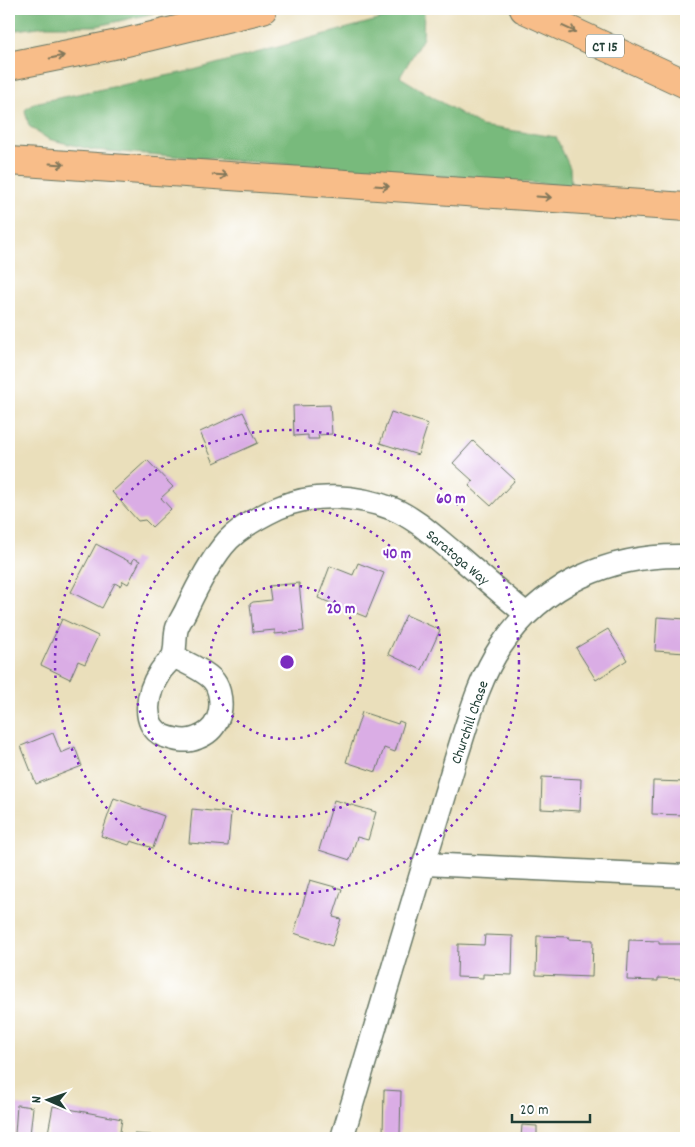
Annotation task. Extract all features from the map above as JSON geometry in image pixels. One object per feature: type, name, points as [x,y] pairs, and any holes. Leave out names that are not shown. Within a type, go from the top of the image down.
[{"type":"highway","points":[[9,66],[115,45],[263,9]]},
{"type":"highway","name":"CT 15","points":[[524,9],[686,84]]},
{"type":"highway","points":[[9,161],[686,208]]},
{"type":"street","name":"Saratoga Way","points":[[173,656],[177,628],[199,582],[224,545],[256,518],[290,503],[325,497],[360,499],[394,509],[425,528],[526,614]]},
{"type":"street","name":"Churchill Chase","points":[[342,1138],[424,864],[480,686],[500,647],[526,614],[557,589],[593,570],[630,559],[686,556]]},
{"type":"street","points":[[424,864],[686,876]]},
{"type":"green space","points":[[9,9],[172,9],[97,26],[46,26],[9,31]]},
{"type":"green space","points":[[418,9],[424,9],[423,38],[400,77],[481,126],[556,137],[570,168],[571,186],[94,150],[48,139],[29,126],[25,110],[34,103],[190,71]]},
{"type":"building","points":[[330,405],[332,434],[318,435],[319,439],[308,439],[308,435],[294,436],[293,406]]},
{"type":"building","points":[[243,412],[258,443],[214,463],[200,432]]},
{"type":"building","points":[[391,412],[428,424],[418,455],[380,443]]},
{"type":"building","points":[[473,441],[515,480],[491,506],[469,486],[473,481],[453,463]]},
{"type":"building","points":[[147,460],[173,487],[161,498],[171,509],[152,527],[145,520],[138,521],[112,492]]},
{"type":"building","points":[[96,544],[132,563],[134,558],[140,561],[128,584],[123,581],[120,586],[115,583],[102,608],[71,592]]},
{"type":"building","points":[[358,563],[384,573],[366,617],[318,598],[330,566],[353,575]]},
{"type":"building","points":[[299,583],[304,631],[275,634],[275,630],[253,632],[250,604],[271,600],[269,586]]},
{"type":"building","points":[[406,615],[440,630],[422,670],[388,654]]},
{"type":"building","points":[[657,617],[686,619],[686,653],[655,651]]},
{"type":"building","points":[[62,619],[98,636],[85,664],[78,661],[70,679],[41,665]]},
{"type":"building","points":[[608,629],[627,660],[596,680],[576,648]]},
{"type":"building","points":[[362,712],[398,724],[399,721],[404,723],[395,752],[384,748],[376,772],[346,762]]},
{"type":"building","points":[[53,733],[61,753],[75,747],[82,766],[36,784],[21,746]]},
{"type":"building","points":[[542,777],[581,779],[580,811],[541,809]]},
{"type":"building","points":[[653,781],[686,782],[686,815],[652,814]]},
{"type":"building","points":[[114,798],[164,816],[153,848],[131,841],[129,845],[101,836]]},
{"type":"building","points":[[334,800],[376,812],[368,840],[357,837],[350,860],[319,850]]},
{"type":"building","points":[[192,809],[231,813],[228,846],[189,843]]},
{"type":"building","points":[[310,880],[342,889],[333,917],[341,919],[332,946],[294,933]]},
{"type":"building","points":[[485,935],[513,936],[512,975],[483,974],[483,978],[457,977],[458,944],[484,945]]},
{"type":"building","points":[[537,936],[593,940],[592,977],[536,975]]},
{"type":"building","points":[[629,940],[659,941],[659,944],[684,944],[683,979],[658,978],[658,981],[627,980]]},
{"type":"building","points":[[384,1090],[401,1091],[400,1134],[383,1134]]},
{"type":"building","points":[[17,1105],[33,1107],[30,1135],[15,1134]]},
{"type":"building","points":[[53,1106],[122,1119],[119,1138],[47,1138]]},
{"type":"building","points":[[522,1125],[537,1126],[537,1138],[521,1138]]},
{"type":"building","points":[[134,1134],[151,1135],[151,1138],[134,1138]]}]
